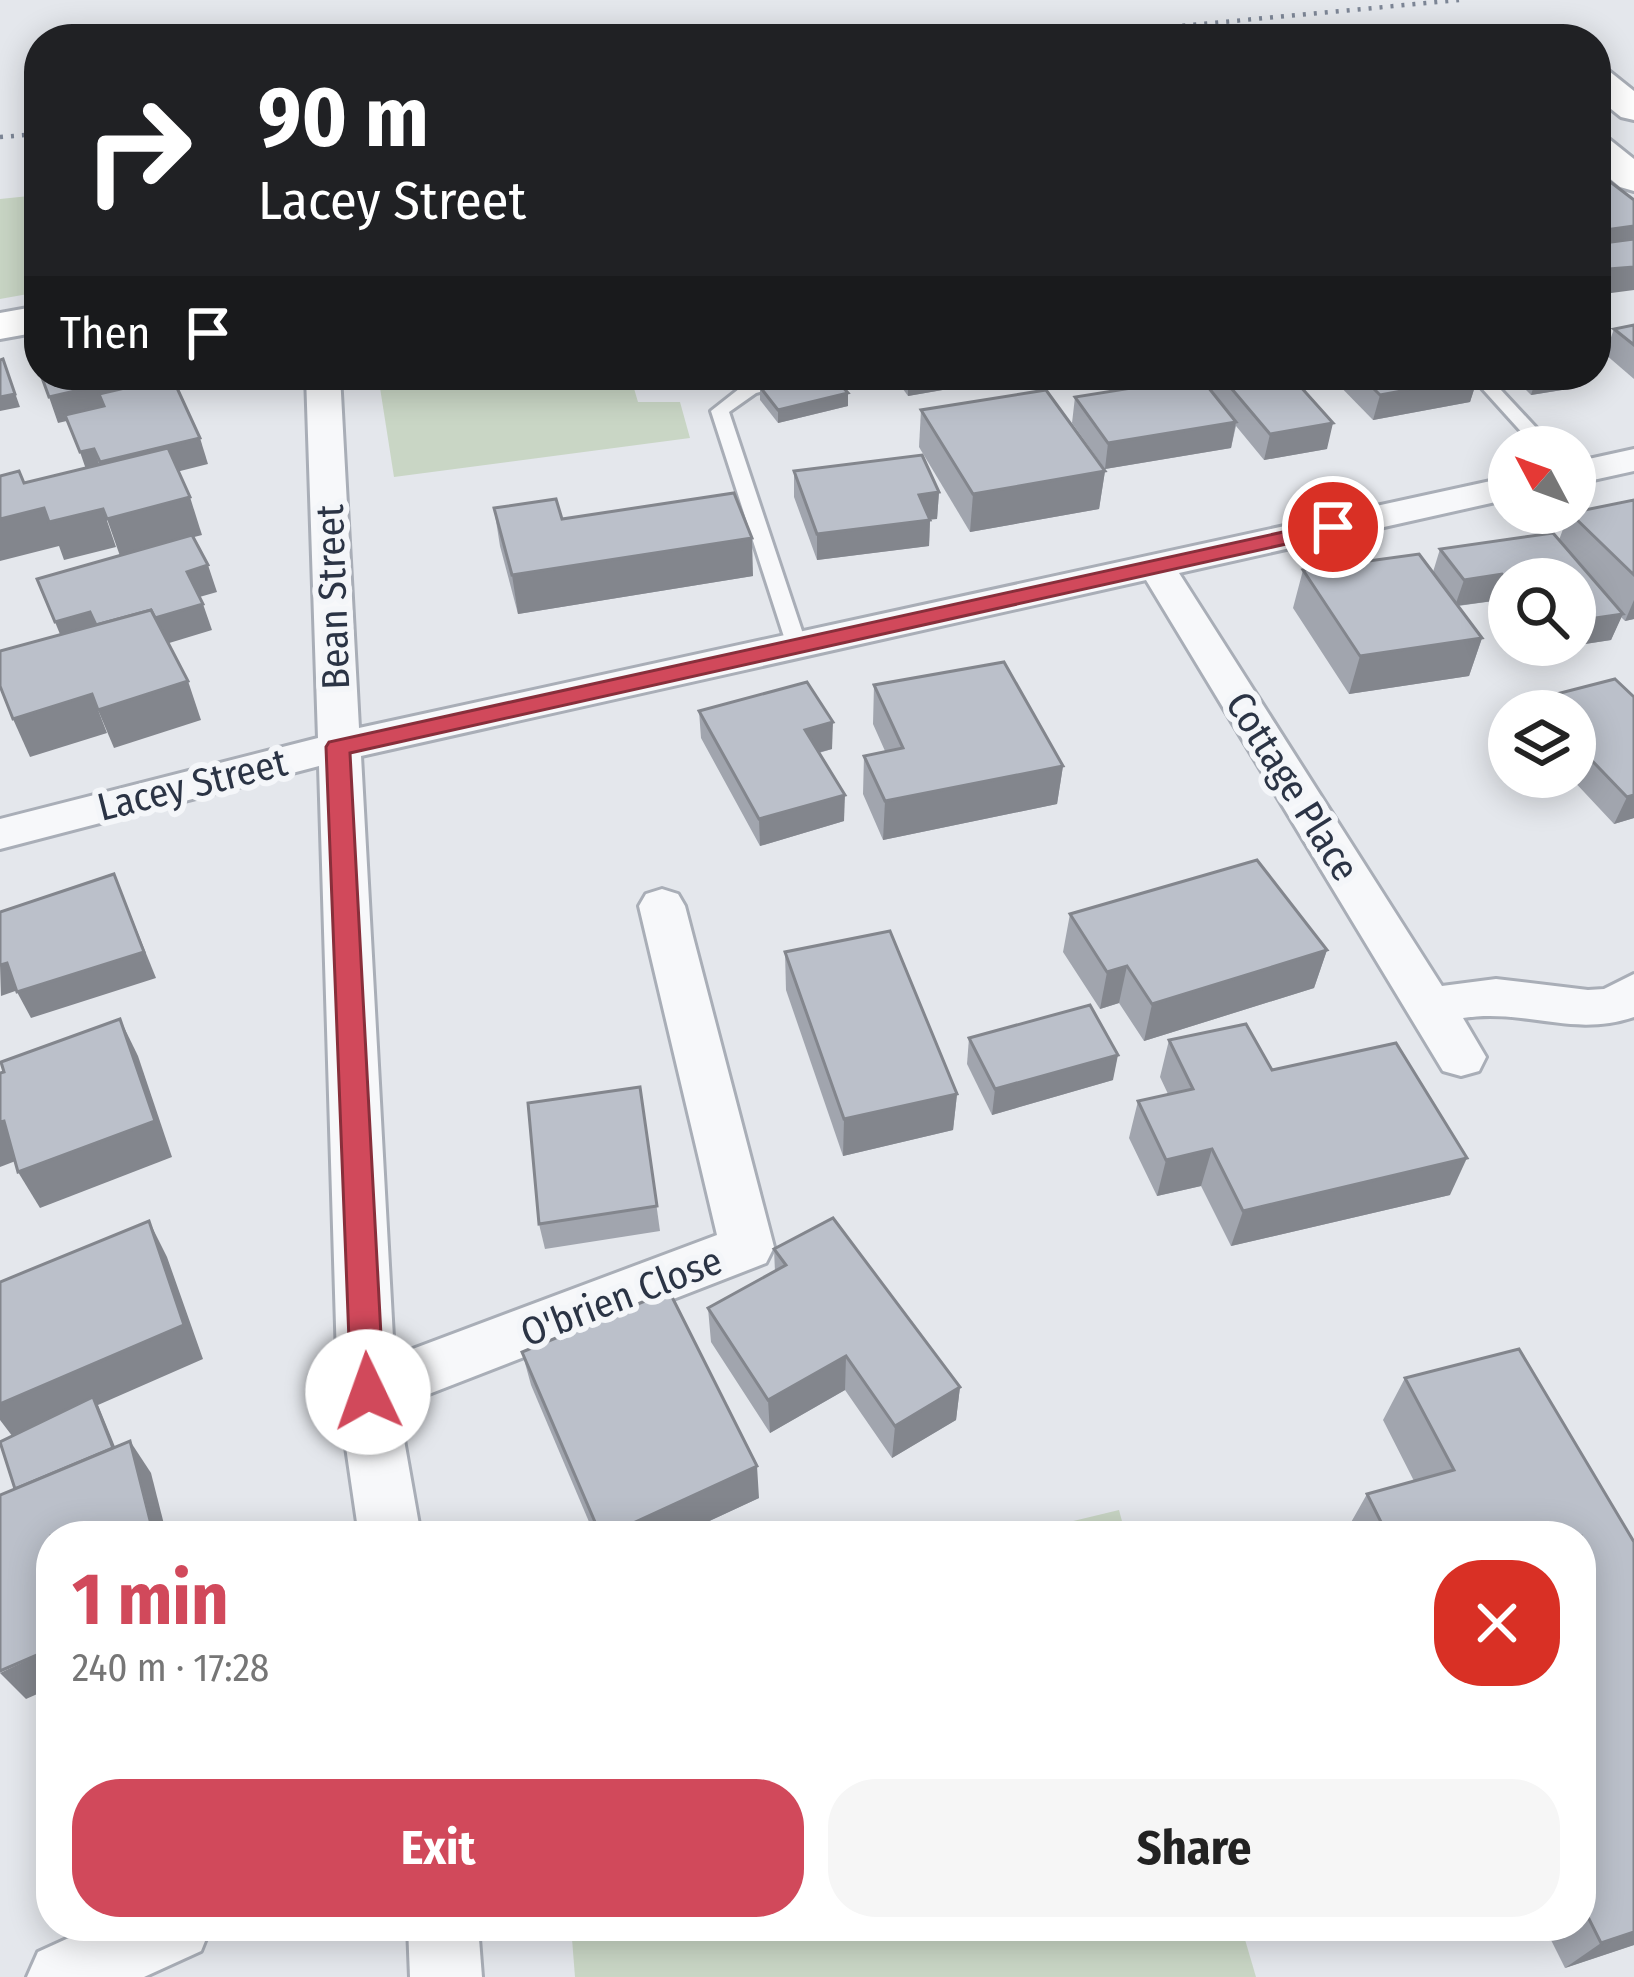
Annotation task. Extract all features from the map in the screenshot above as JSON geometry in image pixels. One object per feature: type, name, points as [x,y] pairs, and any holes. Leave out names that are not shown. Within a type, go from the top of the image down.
[{"type":"street","points":[[1611,160],[1634,179]]},
{"type":"street","name":"Bean Street","points":[[324,390],[368,1392],[388,1521]]},
{"type":"street","points":[[1596,468],[1634,460]]},
{"type":"street","name":"Lacey Street","points":[[0,833],[338,747],[1488,493]]},
{"type":"street","name":"Cottage Place","points":[[1156,567],[1462,1057]]},
{"type":"street","name":"O'brien Close","points":[[368,1392],[747,1247],[662,906]]},
{"type":"street","points":[[1430,1006],[1495,996],[1606,1008],[1624,1003],[1634,992]]},
{"type":"street","points":[[63,1977],[143,1941]]},
{"type":"street","points":[[444,1941],[446,1977]]},
{"type":"lane","points":[[749,390],[720,411],[797,646]]},
{"type":"lane","points":[[1492,390],[1525,426]]},
{"type":"green space","points":[[24,197],[24,295],[0,299],[0,199]]},
{"type":"green space","points":[[380,390],[634,390],[638,402],[680,402],[690,438],[394,477]]},
{"type":"green space","points":[[1119,1510],[1122,1521],[1073,1521]]},
{"type":"green space","points":[[572,1941],[1245,1941],[1256,1977],[575,1977]]},
{"type":"building","points":[[1611,182],[1634,200],[1634,226],[1611,229]]},
{"type":"building","points":[[1634,239],[1634,267],[1611,269],[1611,242]]},
{"type":"building","points":[[1634,325],[1634,345],[1614,329]]},
{"type":"building","points":[[0,360],[15,394],[0,397]]},
{"type":"building","points":[[46,390],[79,390],[49,397]]},
{"type":"building","points":[[178,390],[200,438],[100,462],[94,449],[80,452],[65,415],[104,406],[99,394]]},
{"type":"building","points":[[762,390],[848,393],[778,410]]},
{"type":"building","points":[[1046,390],[1105,471],[973,494],[921,410]]},
{"type":"building","points":[[1119,390],[1210,390],[1236,422],[1108,443],[1075,397]]},
{"type":"building","points":[[1233,390],[1303,390],[1333,423],[1270,434]]},
{"type":"building","points":[[168,448],[190,497],[107,519],[103,509],[49,522],[44,508],[0,519],[0,476],[19,471],[24,483]]},
{"type":"building","points":[[922,455],[939,492],[919,495],[930,520],[817,534],[794,471]]},
{"type":"building","points":[[734,493],[752,538],[512,575],[494,508],[556,499],[562,519]]},
{"type":"building","points":[[1634,500],[1634,575],[1592,534],[1596,534],[1596,508]]},
{"type":"building","points":[[1554,534],[1575,558],[1488,558],[1488,576],[1464,580],[1440,549]]},
{"type":"building","points":[[192,535],[208,565],[187,572],[203,604],[155,618],[151,610],[96,625],[90,612],[55,622],[37,579]]},
{"type":"building","points":[[1419,554],[1482,638],[1360,656],[1303,570]]},
{"type":"building","points":[[1596,583],[1623,614],[1596,618]]},
{"type":"building","points":[[151,610],[188,681],[98,710],[92,694],[13,719],[0,686],[0,651]]},
{"type":"building","points":[[1004,662],[1063,766],[885,801],[864,756],[903,748],[874,685]]},
{"type":"building","points":[[1615,679],[1634,697],[1634,795],[1627,797],[1596,765],[1596,690],[1572,690]]},
{"type":"building","points":[[807,682],[833,722],[805,730],[845,795],[759,819],[699,711]]},
{"type":"building","points":[[1257,860],[1327,950],[1152,1004],[1127,966],[1107,972],[1070,914]]},
{"type":"building","points":[[114,874],[144,952],[17,992],[7,963],[0,965],[0,912]]},
{"type":"building","points":[[890,931],[957,1094],[844,1119],[785,952]]},
{"type":"building","points":[[1090,1005],[1118,1055],[995,1089],[969,1038]]},
{"type":"building","points":[[120,1019],[155,1121],[18,1172],[4,1121],[0,1122],[1,1062]]},
{"type":"building","points":[[1246,1024],[1272,1070],[1396,1043],[1467,1158],[1243,1211],[1212,1149],[1166,1160],[1138,1101],[1193,1089],[1169,1040]]},
{"type":"building","points":[[640,1087],[657,1206],[539,1224],[528,1103]]},
{"type":"building","points":[[833,1218],[960,1387],[895,1426],[846,1356],[768,1400],[708,1308],[786,1265],[774,1249]]},
{"type":"building","points":[[149,1221],[184,1325],[0,1404],[0,1282]]},
{"type":"building","points":[[669,1291],[757,1466],[638,1521],[595,1521],[522,1352]]},
{"type":"building","points":[[1519,1349],[1634,1542],[1634,1932],[1601,1943],[1596,1933],[1596,1521],[1380,1521],[1367,1494],[1454,1470],[1405,1378]]},
{"type":"building","points":[[93,1397],[113,1448],[15,1489],[0,1442]]},
{"type":"building","points":[[130,1441],[150,1521],[36,1521],[36,1655],[0,1671],[0,1495]]},
{"type":"railway","points":[[1201,24],[1459,0]]},
{"type":"railway","points":[[0,137],[24,135]]},
{"type":"route","points":[[368,1392],[338,747],[1333,527]]}]
